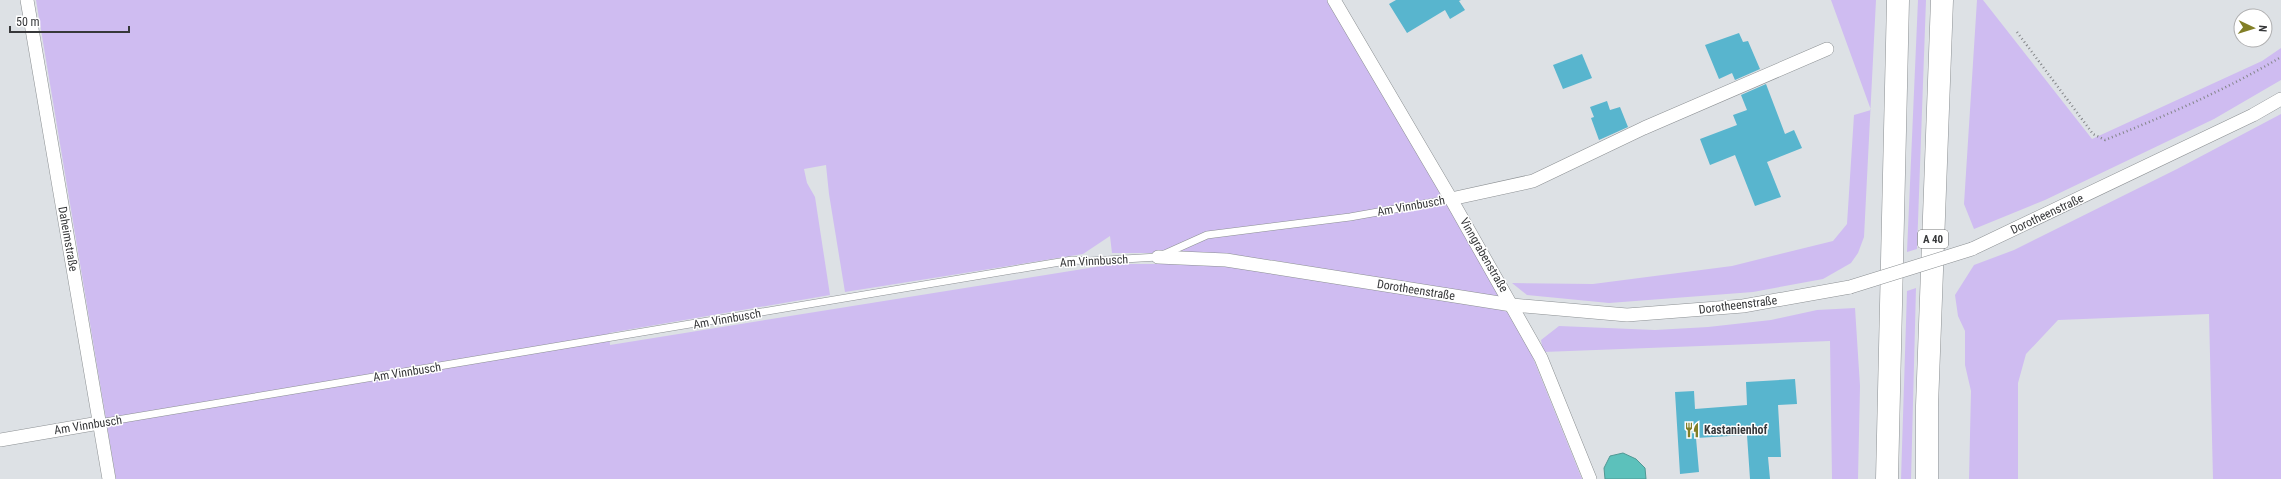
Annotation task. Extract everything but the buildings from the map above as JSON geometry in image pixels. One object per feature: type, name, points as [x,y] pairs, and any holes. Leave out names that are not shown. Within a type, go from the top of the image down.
[{"type":"highway","points":[[1887,479],[1898,0]]},
{"type":"highway","name":"A 40","points":[[1927,479],[1927,406],[1942,0]]},
{"type":"street","name":"Daheimstraße","points":[[27,0],[109,479]]},
{"type":"street","name":"Vinngrabenstraße","points":[[1334,0],[1451,199],[1541,358],[1590,479]]},
{"type":"street","points":[[1451,199],[1533,181],[1644,128],[1827,49]]},
{"type":"street","name":"Dorotheenstraße","points":[[1158,257],[1226,260],[1512,305],[1627,316],[1743,306],[1850,287],[1972,248],[2246,119],[2281,99]]},
{"type":"street","name":"Am Vinnbusch","points":[[0,440],[100,423]]},
{"type":"lane","name":"Am Vinnbusch","points":[[100,423],[1072,260],[1090,261],[1158,257],[1206,235],[1350,217],[1451,199]]},
{"type":"path","points":[[2018,32],[2093,134],[2105,140],[2206,95],[2281,57]]},
{"type":"shaded area","points":[[36,0],[1329,0],[1498,291],[1498,296],[1492,297],[1271,260],[1184,253],[1112,253],[1110,236],[1083,254],[845,292],[829,194],[826,165],[804,169],[807,183],[815,197],[830,295],[609,333],[610,345],[1114,264],[1226,264],[1497,308],[1507,312],[1516,322],[1531,353],[1582,479],[116,479]]},
{"type":"shaded area","points":[[1831,0],[1876,0],[1870,109]]},
{"type":"shaded area","points":[[1918,0],[1926,0],[1917,249],[1907,252]]},
{"type":"shaded area","points":[[1977,0],[1983,0],[2092,139],[2262,61],[2281,48],[2281,80],[2214,119],[2045,200],[1974,229],[1964,204]]},
{"type":"shaded area","points":[[1870,110],[1864,237],[1858,253],[1851,263],[1823,279],[1753,292],[1609,303],[1527,295],[1512,283],[1593,284],[1732,266],[1833,241],[1847,224],[1854,115]]},
{"type":"shaded area","points":[[2281,114],[2281,479],[2213,479],[2209,314],[2058,320],[2026,354],[2018,383],[2018,479],[1969,479],[1971,391],[1965,365],[1965,331],[1958,316],[1955,295],[1974,265],[2014,250],[2177,169]]},
{"type":"shaded area","points":[[1916,288],[1911,479],[1901,479],[1907,291]]},
{"type":"shaded area","points":[[1855,308],[1860,386],[1858,479],[1832,479],[1830,341],[1543,352],[1541,340],[1559,326],[1655,330],[1708,327],[1771,320],[1817,310]]},
{"type":"water","points":[[1623,453],[1636,459],[1645,468],[1646,479],[1605,479],[1604,468],[1610,456]]},
{"type":"place","name":"Kastanienhof","points":[[1692,430]]}]
